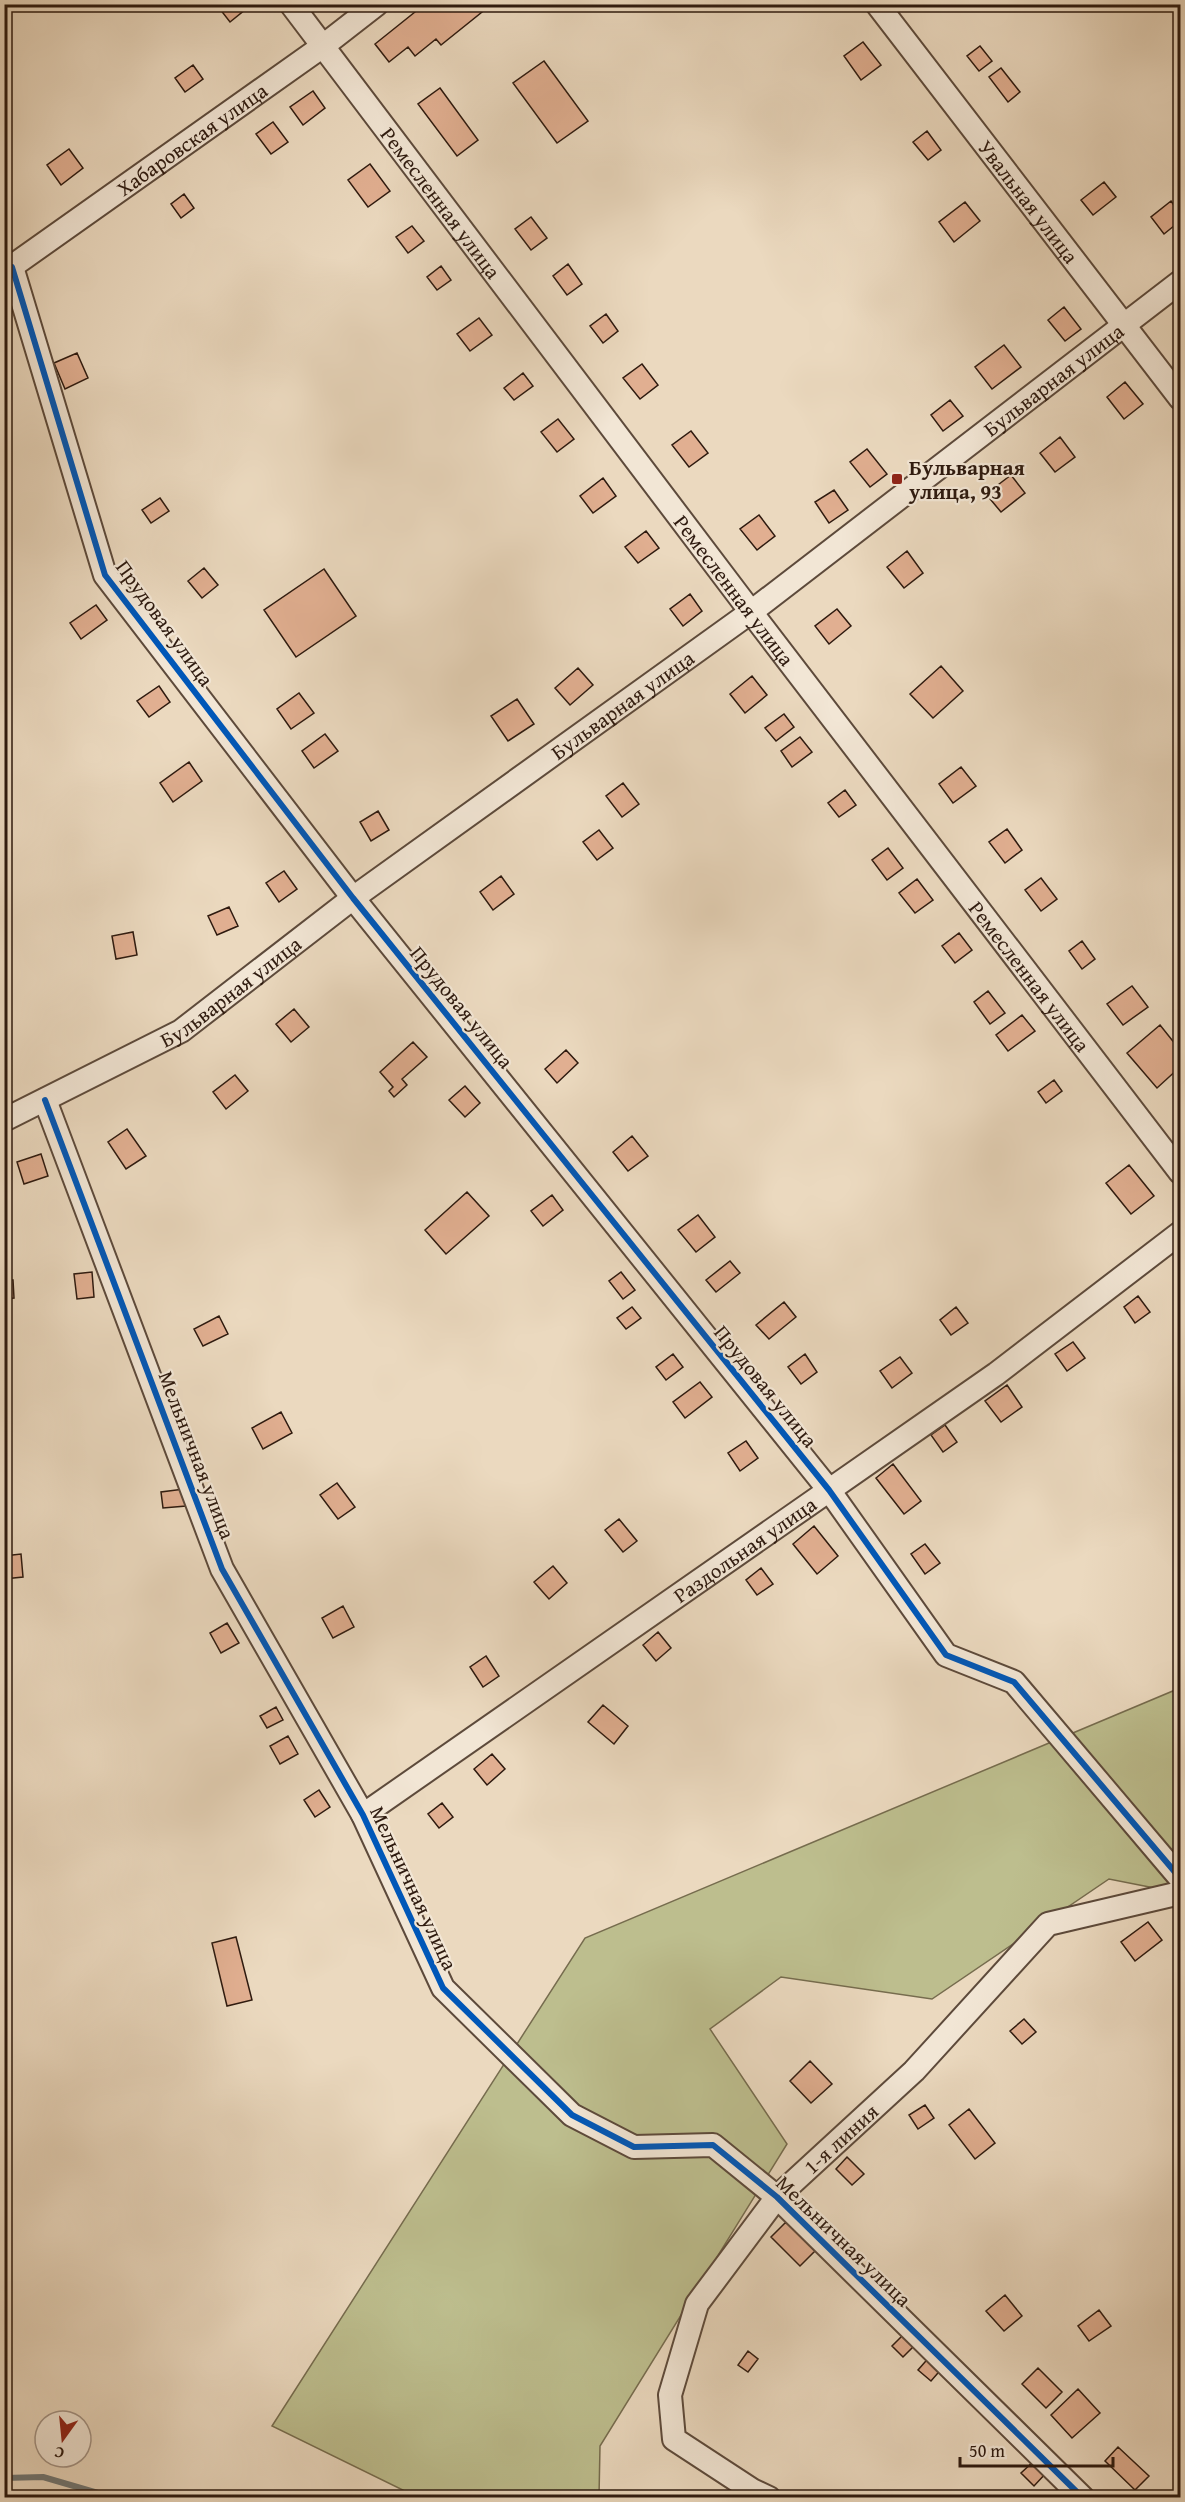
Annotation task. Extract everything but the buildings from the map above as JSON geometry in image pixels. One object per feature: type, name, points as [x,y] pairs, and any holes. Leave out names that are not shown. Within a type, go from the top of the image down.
[{"type":"street","name":"Ремесленная улица","points":[[291,4],[751,612],[1180,1172]]},
{"type":"street","name":"Хабаровская улица","points":[[8,269],[322,46],[377,4]]},
{"type":"street","name":"Увальная улица","points":[[877,4],[1180,398]]},
{"type":"street","name":"Прудовая улица","points":[[8,269],[105,575],[353,898],[829,1490],[946,1655],[1014,1682],[1180,1878]]},
{"type":"street","name":"Бульварная улица","points":[[4,1120],[181,1030],[353,898],[751,612],[1180,282]]},
{"type":"street","name":"Мельничная улица","points":[[45,1100],[222,1569],[363,1815],[443,1988],[572,2115],[634,2147],[713,2145],[777,2197],[1083,2498]]},
{"type":"street","name":"Раздольная улица","points":[[363,1815],[996,1374],[1180,1233]]},
{"type":"street","name":"1-я линия","points":[[769,2498],[752,2490],[674,2439],[670,2395],[697,2304],[777,2197],[914,2071],[1048,1924],[1180,1893]]},
{"type":"green space","points":[[1180,1688],[1180,1893],[1109,1879],[932,1999],[781,1977],[710,2029],[787,2144],[600,2446],[599,2497],[417,2497],[272,2426],[585,1938]]},
{"type":"waterway","points":[[4,2478],[43,2477],[115,2498]]},
{"type":"cycle path","points":[[12,267],[105,575],[353,898],[829,1490],[946,1655],[1014,1682],[1180,1878]]},
{"type":"cycle path","points":[[45,1100],[222,1569],[363,1815],[443,1988],[572,2115],[634,2147],[713,2145],[777,2197],[1083,2498]]},
{"type":"place","name":"Бульварная улица, 93","points":[[897,479]]}]
